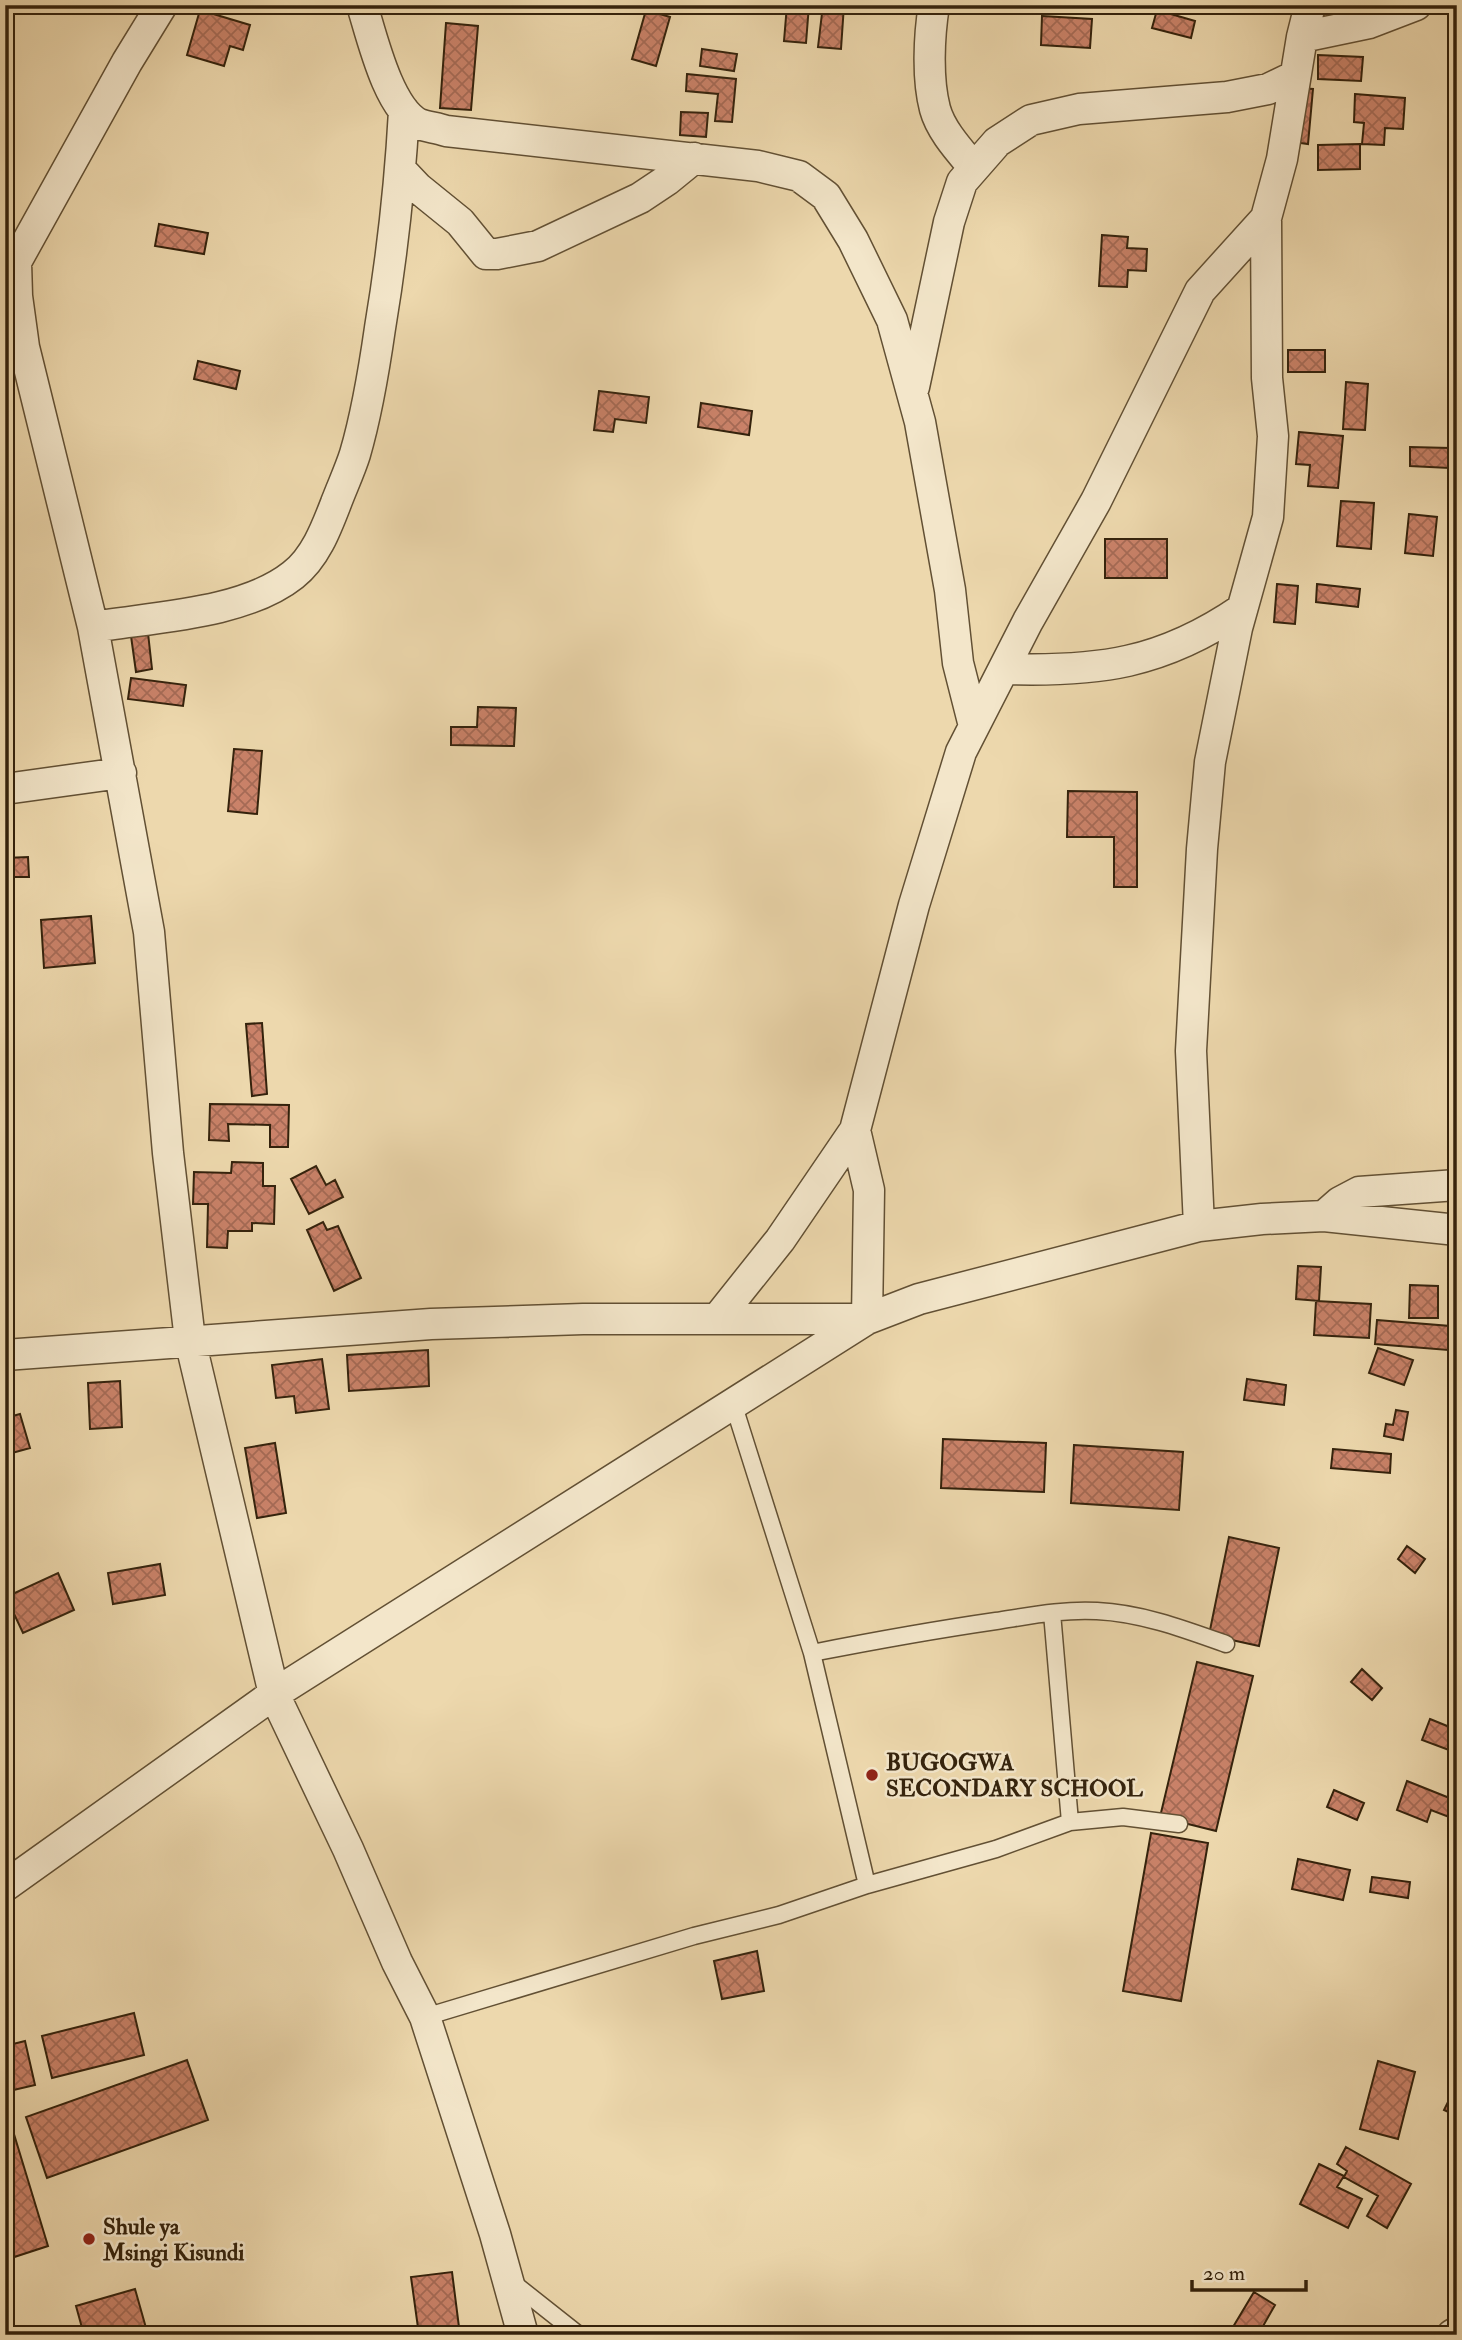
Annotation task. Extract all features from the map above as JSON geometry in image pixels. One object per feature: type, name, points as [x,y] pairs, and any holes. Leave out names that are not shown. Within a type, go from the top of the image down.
[{"type":"street","points":[[162,5],[11,263],[24,346],[93,627],[149,932],[168,1153],[190,1340],[274,1694],[425,2017],[523,2335]]},
{"type":"street","points":[[362,5],[385,73],[404,111],[419,124],[446,131],[758,166],[799,176],[825,196],[853,240],[892,320],[919,422],[950,590],[958,663],[974,726]]},
{"type":"street","points":[[934,5],[930,74],[935,111],[952,141],[974,168]]},
{"type":"street","points":[[1199,1226],[1192,1051],[1202,849],[1210,762],[1242,609],[1268,517],[1273,436],[1268,378],[1266,218],[1282,159],[1302,37],[1310,5]]},
{"type":"street","points":[[1302,37],[1369,23],[1416,5]]},
{"type":"street","points":[[912,394],[949,222],[962,181],[998,142],[1031,120],[1079,109],[1227,97],[1268,89],[1295,76]]},
{"type":"street","points":[[93,627],[204,610],[246,600],[293,575],[313,554],[355,455],[374,371],[390,272],[404,111]]},
{"type":"street","points":[[400,169],[418,188],[460,222],[486,254],[498,254],[538,246],[640,198],[694,158]]},
{"type":"street","points":[[717,1319],[780,1240],[855,1130],[914,905],[961,752],[1096,501],[1200,291],[1266,218]]},
{"type":"street","points":[[1004,669],[1079,670],[1130,662],[1176,647],[1220,625],[1242,609]]},
{"type":"street","points":[[5,789],[121,773]]},
{"type":"street","points":[[855,1130],[869,1190],[867,1319]]},
{"type":"street","points":[[1324,1216],[1340,1202],[1359,1192],[1457,1185]]},
{"type":"street","points":[[5,1886],[274,1694],[867,1319],[919,1298],[1199,1226],[1324,1216],[1457,1230]]},
{"type":"street","points":[[5,1355],[431,1324],[583,1319],[867,1319]]},
{"type":"street","points":[[1452,2335],[1457,2332]]},
{"type":"lane","points":[[733,1403],[812,1653],[867,1885]]},
{"type":"lane","points":[[812,1653],[890,1637],[1052,1613],[1096,1611],[1136,1616],[1226,1644]]},
{"type":"lane","points":[[1052,1613],[1070,1822]]},
{"type":"lane","points":[[425,2017],[694,1936],[779,1915],[867,1885],[996,1849],[1070,1822],[1123,1817],[1179,1824]]},
{"type":"lane","points":[[507,2278],[579,2335]]},
{"type":"building","points":[[787,5],[809,5],[806,43],[784,41]]},
{"type":"building","points":[[823,5],[844,5],[841,49],[818,47]]},
{"type":"building","points":[[200,10],[250,25],[243,50],[230,46],[224,66],[187,55]]},
{"type":"building","points":[[646,10],[670,17],[656,66],[632,59]]},
{"type":"building","points":[[1157,10],[1195,21],[1191,38],[1152,28]]},
{"type":"building","points":[[1042,16],[1092,19],[1090,48],[1041,45]]},
{"type":"building","points":[[446,23],[478,26],[471,110],[440,108]]},
{"type":"building","points":[[702,49],[737,54],[734,71],[700,66]]},
{"type":"building","points":[[1318,55],[1363,57],[1361,81],[1318,79]]},
{"type":"building","points":[[687,74],[736,79],[732,122],[715,121],[718,94],[686,91]]},
{"type":"building","points":[[1298,88],[1313,89],[1308,144],[1293,142]]},
{"type":"building","points":[[1355,94],[1405,98],[1403,129],[1385,128],[1384,145],[1362,144],[1364,123],[1354,122]]},
{"type":"building","points":[[681,112],[708,113],[706,137],[680,135]]},
{"type":"building","points":[[1360,144],[1360,169],[1318,170],[1318,145]]},
{"type":"building","points":[[159,224],[208,233],[204,254],[155,246]]},
{"type":"building","points":[[1102,235],[1128,237],[1127,248],[1147,249],[1146,271],[1128,270],[1127,287],[1099,286]]},
{"type":"building","points":[[1288,350],[1325,350],[1325,372],[1288,372]]},
{"type":"building","points":[[198,361],[240,371],[236,389],[194,379]]},
{"type":"building","points":[[1346,382],[1368,384],[1365,430],[1343,429]]},
{"type":"building","points":[[599,391],[649,397],[646,423],[615,419],[613,432],[594,430]]},
{"type":"building","points":[[701,403],[752,411],[749,435],[698,427]]},
{"type":"building","points":[[1299,432],[1343,436],[1338,488],[1308,486],[1310,465],[1296,464]]},
{"type":"building","points":[[1410,447],[1450,448],[1449,468],[1410,466]]},
{"type":"building","points":[[5,488],[12,490],[5,517]]},
{"type":"building","points":[[1341,501],[1374,503],[1371,549],[1337,546]]},
{"type":"building","points":[[1409,514],[1437,517],[1433,556],[1405,553]]},
{"type":"building","points":[[1105,539],[1167,539],[1167,578],[1105,578]]},
{"type":"building","points":[[1277,584],[1298,586],[1295,624],[1274,622]]},
{"type":"building","points":[[1317,584],[1360,589],[1358,607],[1316,602]]},
{"type":"building","points":[[5,598],[13,599],[10,637],[5,637]]},
{"type":"building","points":[[148,633],[152,669],[136,672],[131,636]]},
{"type":"building","points":[[131,678],[186,685],[183,706],[128,699]]},
{"type":"building","points":[[478,707],[516,708],[514,746],[451,745],[451,727],[477,727]]},
{"type":"building","points":[[234,749],[262,751],[257,814],[228,811]]},
{"type":"building","points":[[1068,791],[1137,792],[1137,887],[1114,887],[1114,837],[1067,837]]},
{"type":"building","points":[[28,857],[29,877],[5,877],[5,858]]},
{"type":"building","points":[[91,916],[95,963],[44,968],[41,920]]},
{"type":"building","points":[[262,1023],[267,1094],[252,1096],[246,1024]]},
{"type":"building","points":[[210,1104],[289,1105],[288,1147],[270,1147],[270,1125],[228,1124],[229,1141],[209,1140]]},
{"type":"building","points":[[232,1162],[263,1163],[263,1186],[275,1186],[274,1224],[252,1223],[252,1231],[228,1231],[227,1248],[207,1247],[208,1204],[193,1204],[194,1172],[231,1173]]},
{"type":"building","points":[[316,1166],[326,1185],[335,1180],[343,1197],[309,1214],[291,1179]]},
{"type":"building","points":[[323,1222],[327,1230],[338,1226],[361,1278],[334,1291],[307,1230]]},
{"type":"building","points":[[1298,1266],[1321,1267],[1319,1301],[1296,1299]]},
{"type":"building","points":[[1410,1285],[1438,1286],[1438,1318],[1409,1318]]},
{"type":"building","points":[[1316,1301],[1371,1304],[1369,1338],[1314,1335]]},
{"type":"building","points":[[1377,1320],[1450,1326],[1448,1350],[1375,1344]]},
{"type":"building","points":[[1378,1348],[1413,1360],[1404,1385],[1369,1373]]},
{"type":"building","points":[[428,1350],[429,1386],[349,1391],[347,1355]]},
{"type":"building","points":[[322,1359],[329,1409],[296,1413],[294,1396],[276,1398],[272,1365]]},
{"type":"building","points":[[1449,1359],[1457,1360],[1457,1376],[1448,1375]]},
{"type":"building","points":[[1247,1379],[1286,1385],[1284,1405],[1244,1400]]},
{"type":"building","points":[[120,1381],[122,1427],[90,1429],[88,1383]]},
{"type":"building","points":[[1396,1410],[1408,1412],[1403,1440],[1384,1436],[1386,1424],[1393,1425]]},
{"type":"building","points":[[20,1414],[30,1448],[5,1455],[5,1418]]},
{"type":"building","points":[[943,1439],[1046,1443],[1044,1492],[941,1488]]},
{"type":"building","points":[[275,1443],[286,1513],[257,1518],[245,1448]]},
{"type":"building","points":[[1074,1445],[1183,1452],[1179,1510],[1071,1503]]},
{"type":"building","points":[[1333,1449],[1391,1454],[1390,1473],[1331,1468]]},
{"type":"building","points":[[1229,1537],[1279,1548],[1259,1646],[1209,1635]]},
{"type":"building","points":[[1407,1546],[1425,1559],[1415,1573],[1398,1559]]},
{"type":"building","points":[[160,1564],[165,1595],[113,1604],[108,1573]]},
{"type":"building","points":[[58,1573],[74,1610],[23,1633],[6,1597]]},
{"type":"building","points":[[1197,1662],[1253,1676],[1216,1831],[1160,1817]]},
{"type":"building","points":[[1362,1669],[1382,1688],[1372,1700],[1351,1682]]},
{"type":"building","points":[[1430,1719],[1457,1730],[1457,1753],[1422,1740]]},
{"type":"building","points":[[1407,1781],[1457,1801],[1457,1820],[1431,1810],[1427,1822],[1397,1810]]},
{"type":"building","points":[[1334,1790],[1364,1803],[1357,1820],[1327,1807]]},
{"type":"building","points":[[1151,1833],[1208,1843],[1181,2001],[1123,1991]]},
{"type":"building","points":[[1298,1859],[1350,1870],[1343,1900],[1292,1889]]},
{"type":"building","points":[[1372,1877],[1410,1882],[1408,1898],[1370,1892]]},
{"type":"building","points":[[757,1951],[764,1991],[722,1999],[714,1961]]},
{"type":"building","points":[[134,2013],[144,2055],[52,2078],[42,2036]]},
{"type":"building","points":[[25,2041],[35,2085],[5,2092],[5,2046]]},
{"type":"building","points":[[187,2060],[208,2120],[47,2178],[26,2117]]},
{"type":"building","points":[[1378,2061],[1415,2072],[1398,2139],[1360,2129]]},
{"type":"building","points":[[1457,2084],[1457,2116],[1444,2110]]},
{"type":"building","points":[[10,2121],[48,2246],[5,2260],[5,2122]]},
{"type":"building","points":[[1346,2147],[1411,2184],[1387,2228],[1367,2216],[1378,2196],[1344,2177],[1347,2171],[1337,2164]]},
{"type":"building","points":[[1319,2164],[1344,2176],[1337,2187],[1362,2199],[1348,2228],[1300,2204]]},
{"type":"building","points":[[452,2272],[460,2335],[419,2335],[411,2277]]},
{"type":"building","points":[[135,2289],[148,2335],[84,2335],[76,2306]]},
{"type":"building","points":[[1254,2292],[1275,2305],[1258,2335],[1234,2335],[1230,2332]]},
{"type":"place","name":"BUGOGWA SECONDARY SCHOOL","points":[[872,1775]]},
{"type":"place","name":"Shule ya Msingi Kisundi","points":[[89,2239]]}]
